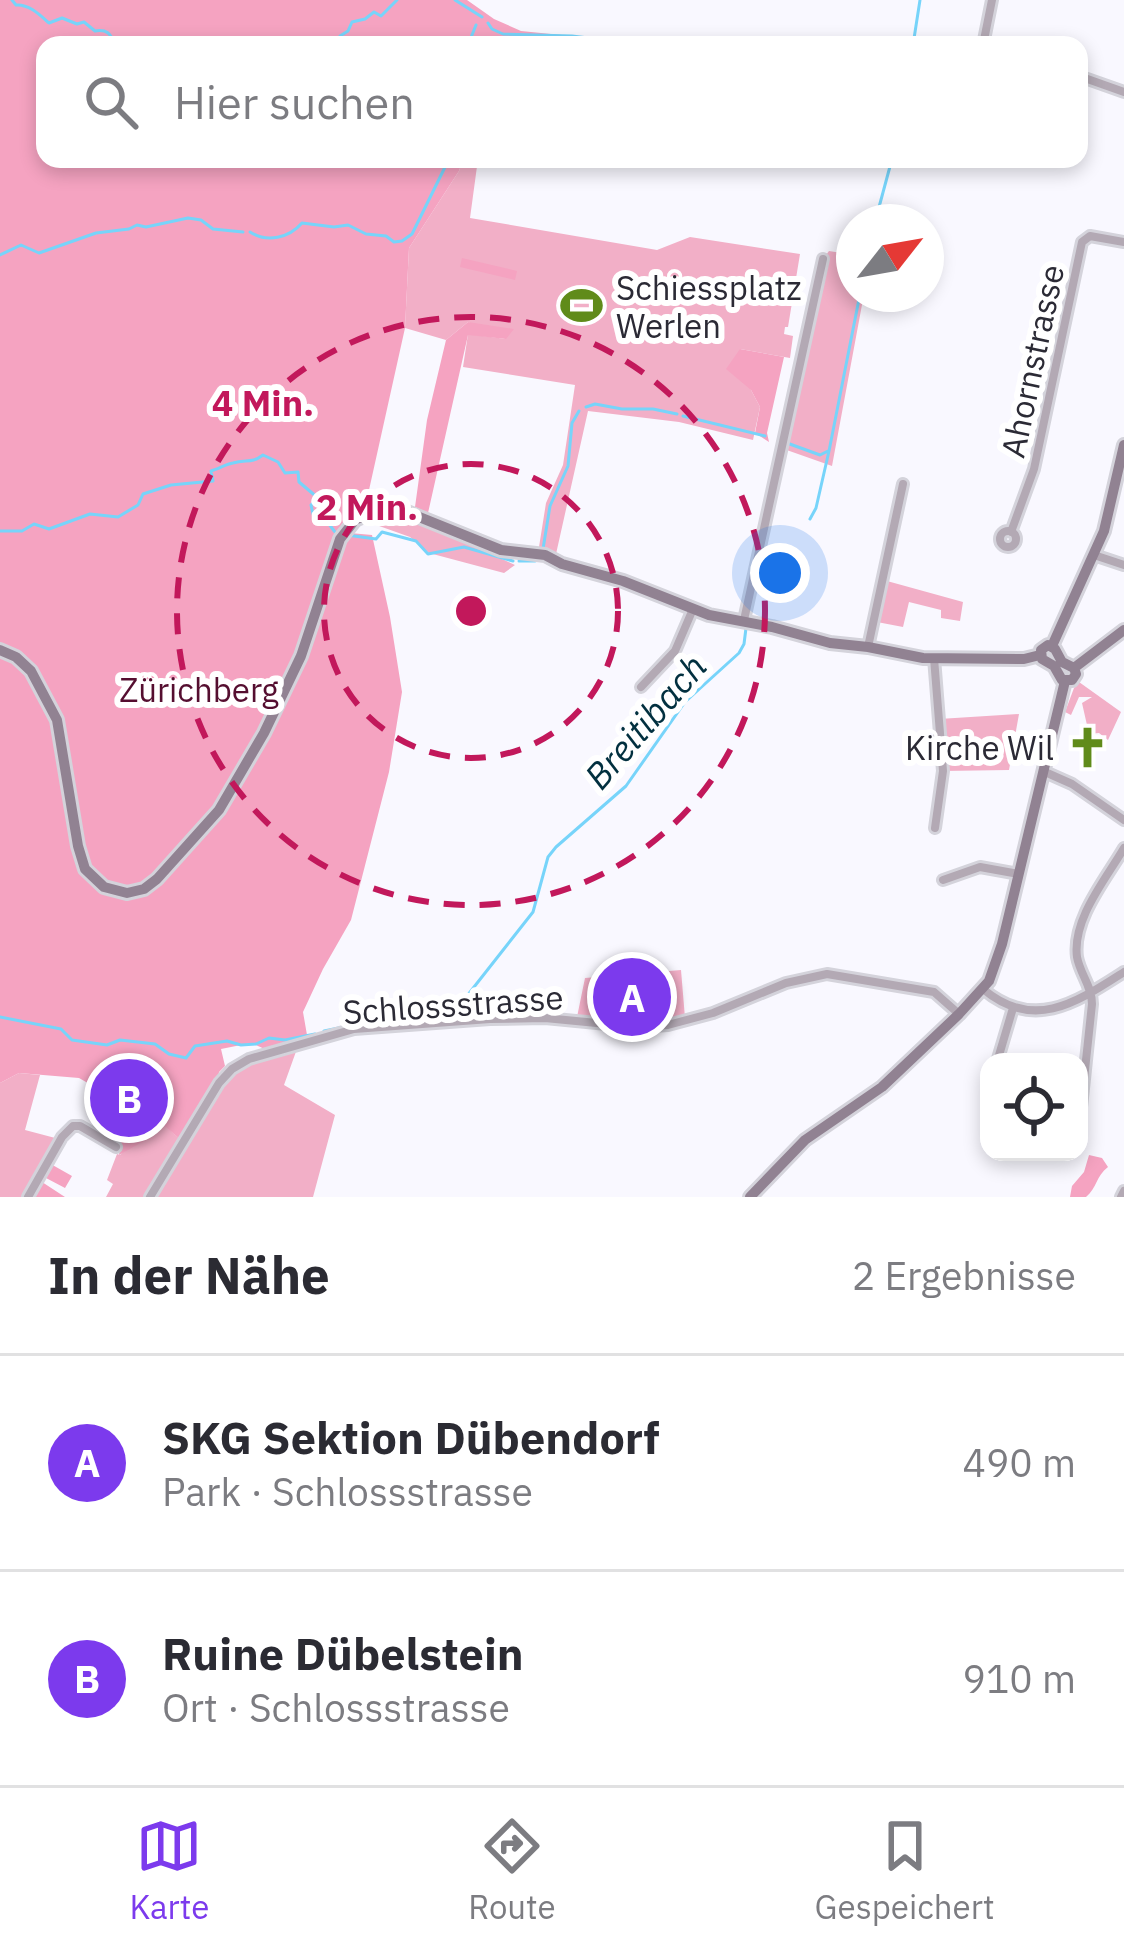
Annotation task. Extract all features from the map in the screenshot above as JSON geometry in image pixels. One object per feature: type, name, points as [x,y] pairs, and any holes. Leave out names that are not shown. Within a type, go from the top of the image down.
[{"type":"street","points":[[986,36],[992,0]]},
{"type":"street","points":[[1088,79],[1124,92]]},
{"type":"street","name":"Ahornstrasse","points":[[1011,532],[1034,469],[1082,242],[1095,236],[1124,242]]},
{"type":"street","points":[[744,620],[823,259]]},
{"type":"street","points":[[1052,646],[1109,517],[1124,445]]},
{"type":"street","points":[[868,646],[903,484]]},
{"type":"street","points":[[0,650],[32,671],[57,720],[85,869],[104,887],[133,892],[157,879],[219,810],[301,656],[340,539],[364,514],[382,509],[402,510],[501,550],[545,555],[562,565],[623,580],[709,615],[817,640],[934,658],[1040,655]]},
{"type":"street","points":[[1094,555],[1124,566]]},
{"type":"street","points":[[641,687],[675,651],[693,609]]},
{"type":"street","points":[[1074,668],[1124,630]]},
{"type":"street","points":[[1040,655],[1043,647],[1052,646]]},
{"type":"street","points":[[1052,646],[1060,661],[1076,672],[1074,679],[1065,681]]},
{"type":"street","points":[[750,1197],[806,1140],[882,1087],[983,989],[998,959],[1065,681],[1040,655]]},
{"type":"street","points":[[934,658],[943,771],[934,828]]},
{"type":"street","points":[[1045,772],[1072,784],[1124,820]]},
{"type":"street","points":[[1086,1053],[1092,993],[1078,962],[1077,940],[1088,909],[1124,848]]},
{"type":"street","points":[[943,880],[980,867],[1019,874]]},
{"type":"street","points":[[983,989],[1013,1008],[1052,1009],[1092,993],[1124,972]]},
{"type":"street","name":"Schlossstrasse","points":[[150,1197],[232,1069],[266,1053],[354,1029],[545,1018],[638,1027],[668,1025],[713,1013],[786,983],[826,974],[934,992],[959,1015]]},
{"type":"street","points":[[1000,1053],[1013,1008]]},
{"type":"street","points":[[28,1197],[73,1126],[116,1147]]},
{"type":"shaded area","points":[[477,168],[470,218],[657,250],[690,237],[800,254],[784,334],[793,336],[790,358],[740,349],[760,407],[753,440],[679,422],[588,411],[556,554],[539,547],[546,503],[563,465],[575,385],[463,367],[468,334],[506,339],[468,322],[446,340],[405,328],[409,248],[459,171]]},
{"type":"shaded area","points":[[829,251],[836,252],[836,312],[861,312],[832,466],[781,448],[823,259]]},
{"type":"shaded area","points":[[390,512],[419,520],[515,565],[504,573],[429,553],[410,537],[368,522],[372,513]]},
{"type":"shaded area","points":[[887,581],[963,602],[960,621],[941,618],[941,610],[909,602],[903,627],[877,622]]},
{"type":"shaded area","points":[[1079,682],[1121,712],[1108,740],[1099,733],[1089,734],[1082,703],[1092,697],[1079,697],[1071,715],[1065,712]]},
{"type":"shaded area","points":[[1019,714],[1009,770],[943,771],[939,719]]},
{"type":"shaded area","points":[[681,970],[685,1018],[644,1024],[577,1017],[585,978]]},
{"type":"shaded area","points":[[298,1046],[284,1085],[335,1115],[313,1197],[153,1197],[194,1125],[232,1074],[256,1058]]},
{"type":"shaded area","points":[[19,1073],[40,1075],[25,1130],[59,1139],[28,1197],[0,1197],[0,1083]]},
{"type":"shaded area","points":[[155,1117],[181,1140],[147,1197],[106,1197],[117,1154]]},
{"type":"green space","name":"Zürichberg","points":[[0,0],[467,0],[521,31],[571,36],[36,36],[36,168],[460,168],[409,248],[405,328],[369,490],[380,493],[376,510],[350,533],[372,535],[402,692],[389,772],[351,920],[303,1012],[307,1035],[267,1050],[251,1043],[221,1049],[225,1066],[181,1140],[155,1118],[146,1140],[119,1155],[121,1137],[97,1130],[93,1086],[79,1078],[19,1073],[0,1083]]},
{"type":"green space","points":[[462,258],[517,271],[515,280],[460,267]]},
{"type":"green space","points":[[468,322],[514,329],[506,339],[468,335],[428,513],[415,507],[427,420],[446,340]]},
{"type":"green space","points":[[740,349],[784,357],[769,442],[755,433],[760,407],[751,390],[726,369]]},
{"type":"green space","points":[[1088,1158],[1102,1158],[1108,1167],[1086,1197],[1070,1197],[1072,1186]]},
{"type":"green space","points":[[49,1163],[72,1176],[65,1188],[46,1178],[42,1182],[65,1197],[28,1197]]},
{"type":"waterway","points":[[12,0],[49,23],[62,18],[84,22],[110,36]]},
{"type":"waterway","points":[[340,36],[352,22],[374,12],[381,16],[397,0]]},
{"type":"waterway","points":[[455,0],[482,17]]},
{"type":"waterway","name":"Breitibach","points":[[914,36],[920,0]]},
{"type":"waterway","points":[[488,23],[503,34],[572,36]]},
{"type":"waterway","points":[[472,36],[476,25]]},
{"type":"waterway","points":[[250,232],[270,238],[302,223],[348,225],[402,241],[412,234],[445,168]]},
{"type":"waterway","name":"Breitibach","points":[[880,204],[890,168]]},
{"type":"waterway","points":[[0,255],[21,245],[39,253],[96,233],[188,218],[213,229],[243,232]]},
{"type":"waterway","name":"Breitibach","points":[[810,519],[829,451],[856,312]]},
{"type":"waterway","points":[[586,407],[595,404],[677,414]]},
{"type":"waterway","points":[[543,549],[550,506],[568,466],[572,423],[579,411]]},
{"type":"waterway","points":[[683,416],[765,436]]},
{"type":"waterway","points":[[787,443],[820,455],[828,451]]},
{"type":"waterway","points":[[0,531],[22,531],[34,524],[49,529],[90,514],[118,517],[138,505],[143,494],[171,485],[213,481],[211,471],[263,455],[278,462],[285,473],[298,472],[299,482],[318,498],[311,505],[313,514],[325,519],[335,532]]},
{"type":"waterway","points":[[347,535],[376,539],[382,532],[416,541],[428,554],[464,547],[513,561]]},
{"type":"waterway","points":[[519,561],[535,561]]},
{"type":"waterway","name":"Breitibach","points":[[452,1015],[533,912],[548,857],[626,786],[685,702],[739,653],[746,628]]},
{"type":"waterway","points":[[0,1017],[61,1029],[72,1040],[155,1044],[186,1058],[195,1046],[227,1041],[256,1044],[269,1038],[315,1034]]},
{"type":"waterway","name":"Breitibach","points":[[324,1031],[382,1019],[444,1017]]},
{"type":"place","name":"Schiessplatz Werlen","points":[[582,306]]},
{"type":"place","name":"Kirche Wil","points":[[1088,747]]},
{"type":"place","name":"SKG Sektion Dübendorf","points":[[632,997]]},
{"type":"place","name":"Ruine Dübelstein","points":[[129,1098]]}]
